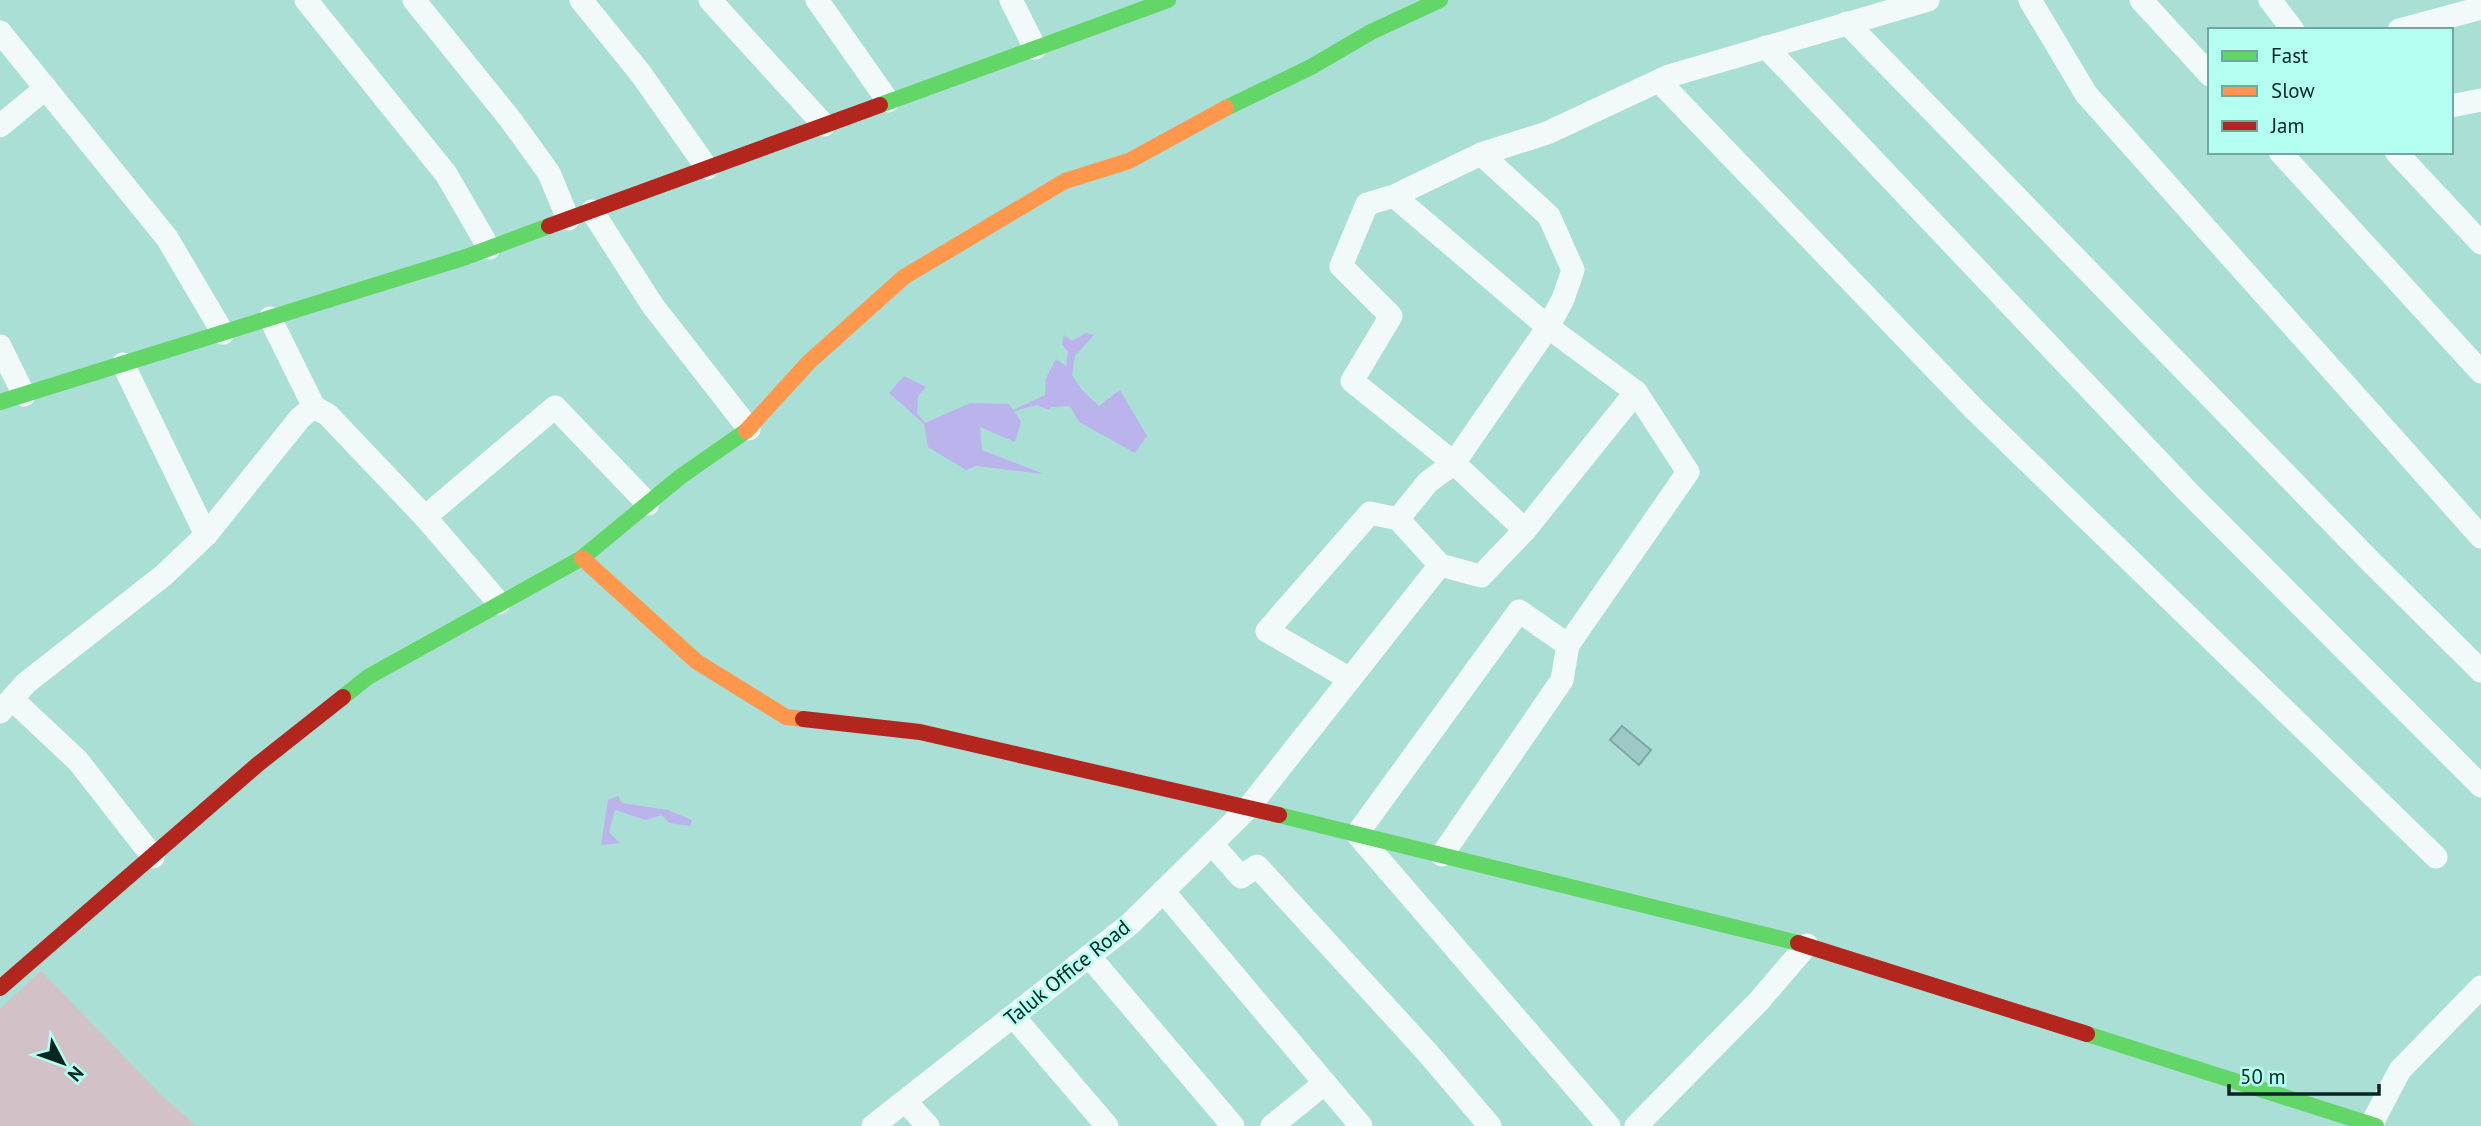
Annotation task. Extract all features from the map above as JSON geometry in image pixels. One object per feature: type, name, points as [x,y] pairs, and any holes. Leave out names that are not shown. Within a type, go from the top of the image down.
[{"type":"street","points":[[306,0],[446,174],[489,248]]},
{"type":"street","points":[[414,0],[510,119],[549,173],[568,219]]},
{"type":"street","points":[[581,0],[641,74],[707,168]]},
{"type":"street","points":[[710,0],[824,125]]},
{"type":"street","points":[[817,0],[888,101]]},
{"type":"street","points":[[1012,0],[1035,48]]},
{"type":"street","points":[[0,402],[489,248],[1168,0]]},
{"type":"street","points":[[0,988],[257,765],[368,677],[582,558],[648,504],[749,429],[809,362],[904,277],[1065,181],[1129,161],[1250,94],[1311,67],[1371,32],[1440,0]]},
{"type":"street","points":[[1525,530],[1454,463],[1352,381],[1391,316],[1341,266],[1367,204],[1394,196],[1481,154],[1547,133],[1659,81],[1928,0]]},
{"type":"street","points":[[2031,0],[2086,94],[2481,537]]},
{"type":"street","points":[[2141,0],[2208,73]]},
{"type":"street","points":[[2270,0],[2291,28]]},
{"type":"street","points":[[2406,28],[2481,8]]},
{"type":"street","points":[[1847,23],[2481,671]]},
{"type":"street","points":[[0,32],[167,238],[223,333]]},
{"type":"street","points":[[1766,47],[2188,492],[2481,786]]},
{"type":"street","points":[[1659,81],[1975,410],[2436,858]]},
{"type":"street","points":[[0,125],[46,88]]},
{"type":"street","points":[[2453,106],[2481,100]]},
{"type":"street","points":[[1398,519],[1428,482],[1454,463],[1548,327],[1563,299],[1573,270],[1549,216],[1481,154]]},
{"type":"street","points":[[2282,154],[2481,372]]},
{"type":"street","points":[[2398,154],[2481,243]]},
{"type":"street","points":[[1394,196],[1548,327],[1636,392],[1688,472],[1568,645],[1562,680],[1442,855]]},
{"type":"street","points":[[592,211],[653,306],[749,429]]},
{"type":"street","points":[[270,318],[314,407],[328,415],[425,517],[499,603]]},
{"type":"street","points":[[0,346],[24,395]]},
{"type":"street","points":[[123,364],[206,534]]},
{"type":"street","points":[[1350,679],[1267,631],[1370,513],[1398,519],[1440,565],[1481,576],[1525,530],[1636,392]]},
{"type":"street","points":[[153,857],[78,761],[7,706],[26,683],[164,575],[206,534],[300,418],[314,407]]},
{"type":"street","points":[[425,517],[555,407],[648,504]]},
{"type":"street","points":[[582,558],[697,662],[786,717],[920,733],[1249,807],[1807,945],[2339,1121],[2373,1125],[2400,1070],[2481,987]]},
{"type":"street","name":"Taluk Office Road","points":[[873,1126],[1130,924],[1212,844],[1249,807],[1440,565]]},
{"type":"street","points":[[1357,834],[1519,611],[1568,645]]},
{"type":"street","points":[[1357,834],[1609,1126]]},
{"type":"street","points":[[1212,844],[1241,877],[1257,866],[1426,1051],[1490,1126]]},
{"type":"street","points":[[1163,891],[1361,1126]]},
{"type":"street","points":[[1636,1126],[1758,1002],[1807,945]]},
{"type":"street","points":[[1089,956],[1233,1126]]},
{"type":"street","points":[[1013,1016],[1107,1126]]},
{"type":"street","points":[[1272,1126],[1325,1083]]},
{"type":"street","points":[[906,1102],[928,1126]]},
{"type":"shaded area","points":[[1086,333],[1094,335],[1075,356],[1072,375],[1082,390],[1099,406],[1120,390],[1147,436],[1135,453],[1079,422],[1070,406],[1051,407],[1049,410],[1037,405],[1014,411],[1021,422],[1015,442],[980,427],[982,450],[1044,474],[976,466],[966,470],[928,447],[924,424],[889,393],[904,376],[926,387],[918,396],[917,413],[925,423],[970,403],[1009,404],[1013,410],[1045,395],[1046,378],[1056,359],[1066,366],[1068,352],[1062,344],[1064,335],[1072,341]]},
{"type":"shaded area","points":[[618,796],[622,803],[668,810],[692,820],[690,826],[669,823],[662,815],[646,820],[615,810],[609,832],[620,843],[601,845],[608,800]]},
{"type":"shaded area","points":[[41,971],[161,1095],[196,1126],[0,1126],[0,1009]]},
{"type":"building","points":[[1622,726],[1651,750],[1639,765],[1610,740]]},
{"type":"traffic: fast","points":[[880,105],[1168,0]]},
{"type":"traffic: fast","points":[[1226,108],[1311,67],[1371,32],[1440,0]]},
{"type":"traffic: fast","points":[[0,402],[466,257],[549,226]]},
{"type":"traffic: fast","points":[[343,697],[368,677],[582,558],[680,477],[746,431]]},
{"type":"traffic: fast","points":[[1279,815],[1798,943]]},
{"type":"traffic: fast","points":[[2087,1034],[2376,1126]]},
{"type":"traffic: slow","points":[[746,431],[809,362],[904,277],[1065,181],[1129,161],[1226,108]]},
{"type":"traffic: slow","points":[[582,558],[697,662],[786,717],[803,719]]},
{"type":"traffic: jam","points":[[549,226],[880,105]]},
{"type":"traffic: jam","points":[[0,988],[257,765],[343,697]]},
{"type":"traffic: jam","points":[[803,719],[920,732],[1279,815]]},
{"type":"traffic: jam","points":[[1798,943],[2087,1034]]}]
